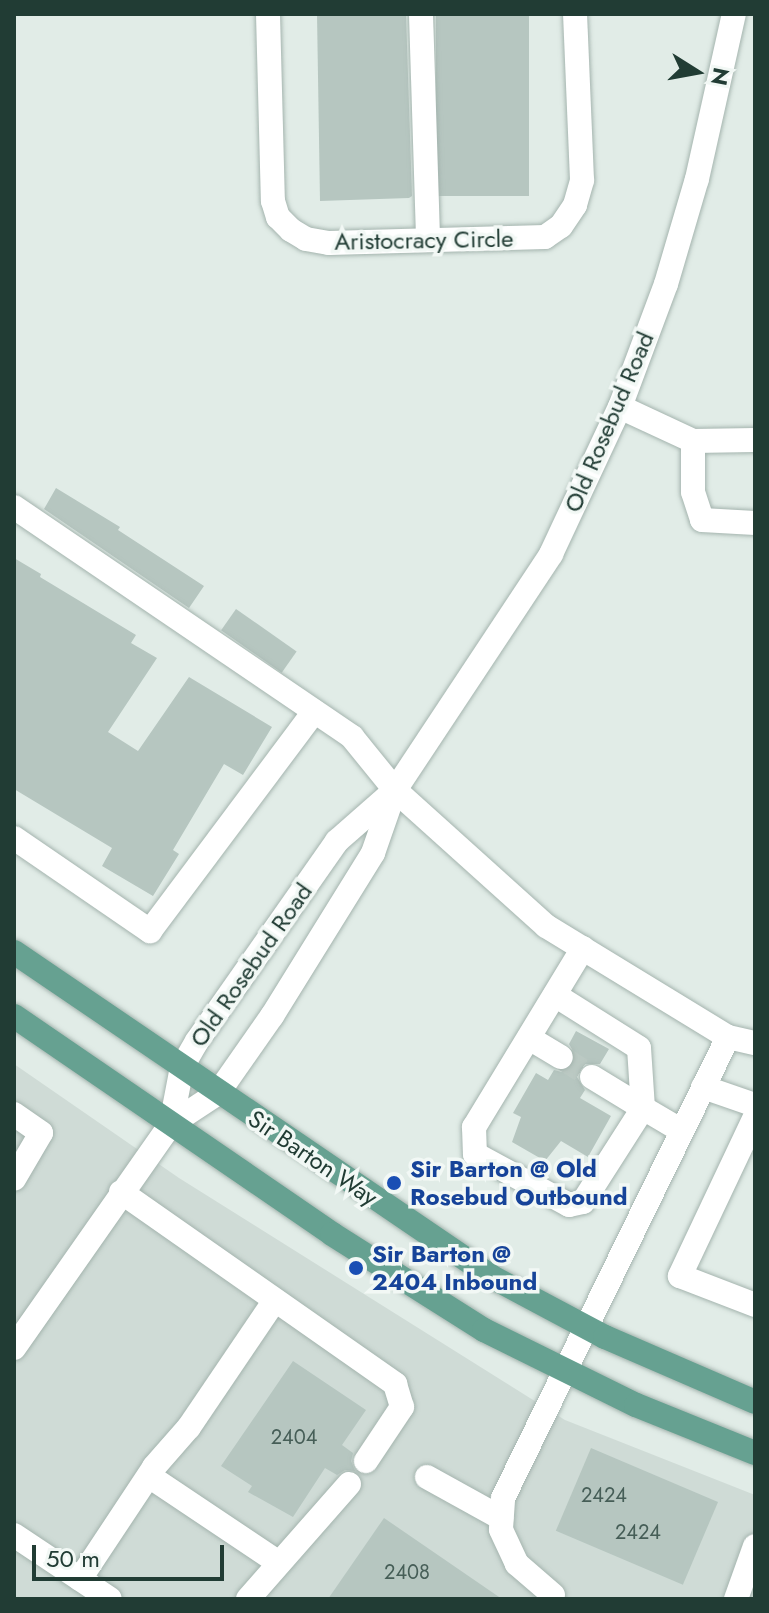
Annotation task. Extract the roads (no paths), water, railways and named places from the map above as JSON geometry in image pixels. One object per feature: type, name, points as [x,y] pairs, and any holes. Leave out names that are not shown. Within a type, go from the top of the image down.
[{"type":"main road","name":"Sir Barton Way","points":[[14,952],[492,1277],[586,1327],[689,1376],[755,1402]]},
{"type":"main road","points":[[14,1016],[332,1234],[484,1330],[636,1405],[755,1453]]},
{"type":"street","name":"Aristocracy Circle","points":[[268,14],[273,201],[278,217],[298,234],[329,243],[545,237],[561,226],[575,205],[582,168],[575,14]]},
{"type":"street","points":[[421,14],[428,240]]},
{"type":"street","name":"Old Rosebud Road","points":[[14,1348],[24,1314],[171,1124],[218,1093],[314,952],[373,853],[395,790],[551,554],[620,407],[666,284],[741,16]]},
{"type":"street","points":[[620,407],[693,441],[755,440]]},
{"type":"street","points":[[693,441],[693,492],[702,520],[755,523]]},
{"type":"street","points":[[14,507],[352,737],[395,790],[546,926],[728,1037],[755,1043]]},
{"type":"street","points":[[14,838],[150,931],[314,712]]},
{"type":"street","name":"Old Rosebud Road","points":[[171,1124],[182,1067],[337,841],[395,790]]},
{"type":"street","points":[[555,995],[639,1048],[643,1108],[583,1202],[569,1205],[475,1154],[474,1127],[583,948]]},
{"type":"street","points":[[556,1598],[517,1564],[501,1529],[503,1498],[728,1037]]},
{"type":"street","points":[[529,1038],[561,1057]]},
{"type":"street","points":[[592,1077],[682,1131]]},
{"type":"street","points":[[703,1087],[755,1105]]},
{"type":"street","points":[[14,1114],[41,1133],[14,1179]]},
{"type":"street","points":[[755,1117],[680,1276],[755,1305]]},
{"type":"street","points":[[121,1192],[395,1384],[402,1407],[366,1461]]},
{"type":"street","points":[[80,1579],[149,1476],[189,1427],[275,1300]]},
{"type":"street","points":[[149,1476],[279,1563]]},
{"type":"street","points":[[427,1477],[501,1518]]},
{"type":"street","points":[[248,1599],[349,1484]]},
{"type":"street","points":[[14,1535],[110,1599]]},
{"type":"street","points":[[736,1599],[755,1546]]},
{"type":"tunnel","points":[[561,1057],[592,1077]]},
{"type":"place","name":"Sir Barton @ Old Rosebud Outbound","points":[[394,1183]]},
{"type":"place","name":"Sir Barton @ 2404 Inbound","points":[[356,1268]]}]
